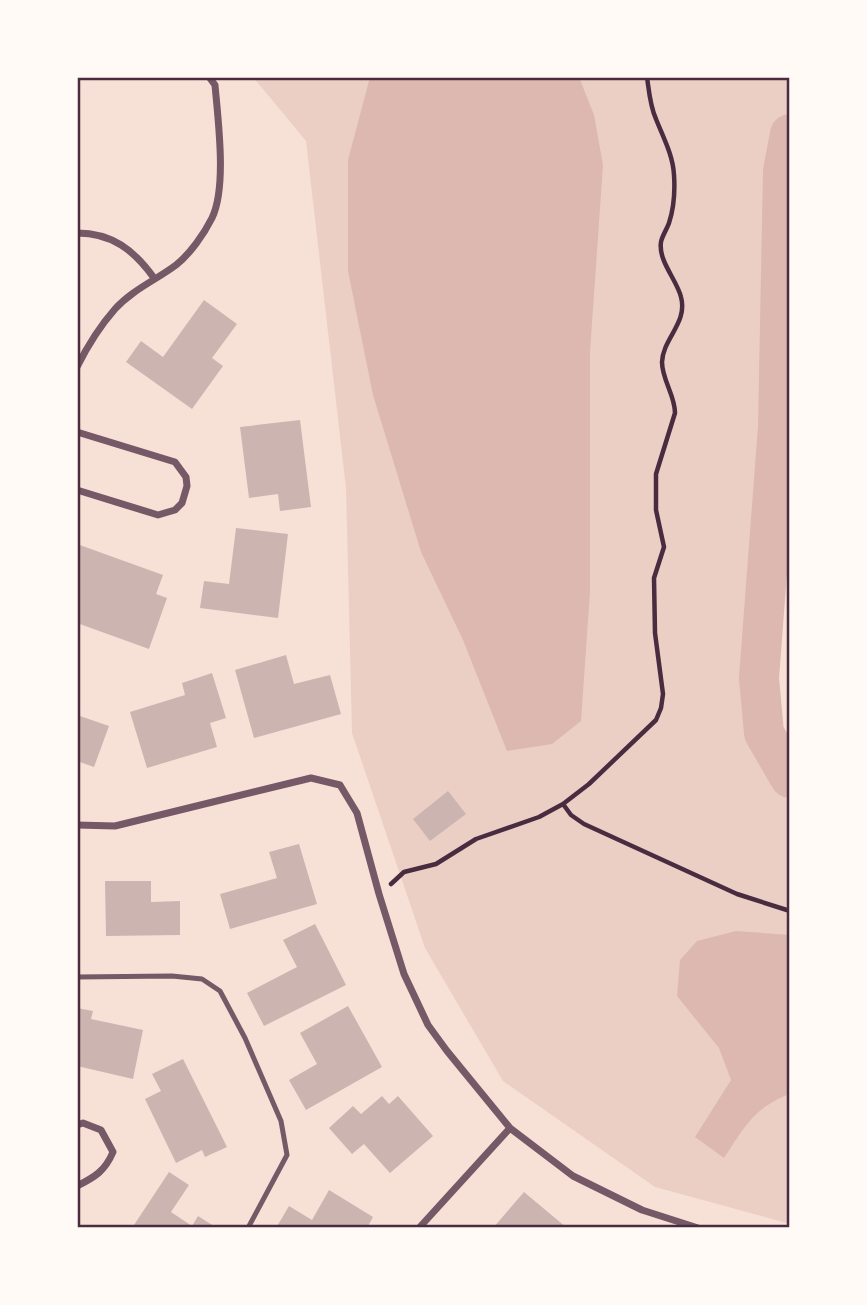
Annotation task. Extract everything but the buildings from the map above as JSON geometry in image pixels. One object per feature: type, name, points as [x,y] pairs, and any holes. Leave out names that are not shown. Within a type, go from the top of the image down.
[{"type":"street","points":[[77,367],[116,308],[154,278],[177,264],[198,241],[213,216],[219,183],[220,153],[215,85],[209,77]]},
{"type":"street","points":[[77,233],[93,233],[117,241],[138,257],[154,278]]},
{"type":"street","points":[[77,432],[175,462],[182,469],[187,486],[186,495],[175,510],[158,514],[77,490]]},
{"type":"street","points":[[77,825],[115,826],[311,778],[340,785],[357,813],[404,974],[428,1026],[510,1128],[573,1175],[642,1210],[698,1228]]},
{"type":"street","points":[[77,1125],[83,1123],[101,1130],[113,1152],[107,1166],[98,1175],[77,1186]]},
{"type":"street","points":[[419,1228],[510,1128]]},
{"type":"lane","points":[[77,977],[172,976],[202,979],[220,992],[245,1038],[281,1121],[287,1155],[248,1228]]},
{"type":"path","points":[[379,894],[404,872],[436,864],[476,839],[539,817],[563,804],[589,784],[656,720],[661,708],[663,694],[655,634],[654,578],[664,547],[655,495],[656,474],[676,403],[663,373],[662,360],[683,311],[677,285],[661,253],[661,242],[670,222],[674,203],[674,174],[671,158],[655,117],[647,77]]},
{"type":"path","points":[[563,804],[571,816],[584,824],[737,894],[790,911]]},
{"type":"shaded area","points":[[253,77],[790,77],[790,134],[783,171],[778,427],[759,678],[764,733],[790,778],[790,1224],[655,1187],[503,1081],[425,948],[352,733],[346,488],[306,141]]},
{"type":"shaded area","points":[[370,77],[579,77],[594,115],[603,165],[590,352],[590,592],[581,721],[552,744],[507,751],[463,640],[421,552],[373,395],[348,271],[348,160]]},
{"type":"shaded area","points":[[736,931],[790,935],[790,1094],[759,1112],[744,1128],[724,1158],[695,1137],[731,1080],[719,1048],[677,996],[680,960],[697,941]]},
{"type":"waterway","points":[[790,134],[783,171],[778,427],[759,678],[764,733],[790,778]]}]
